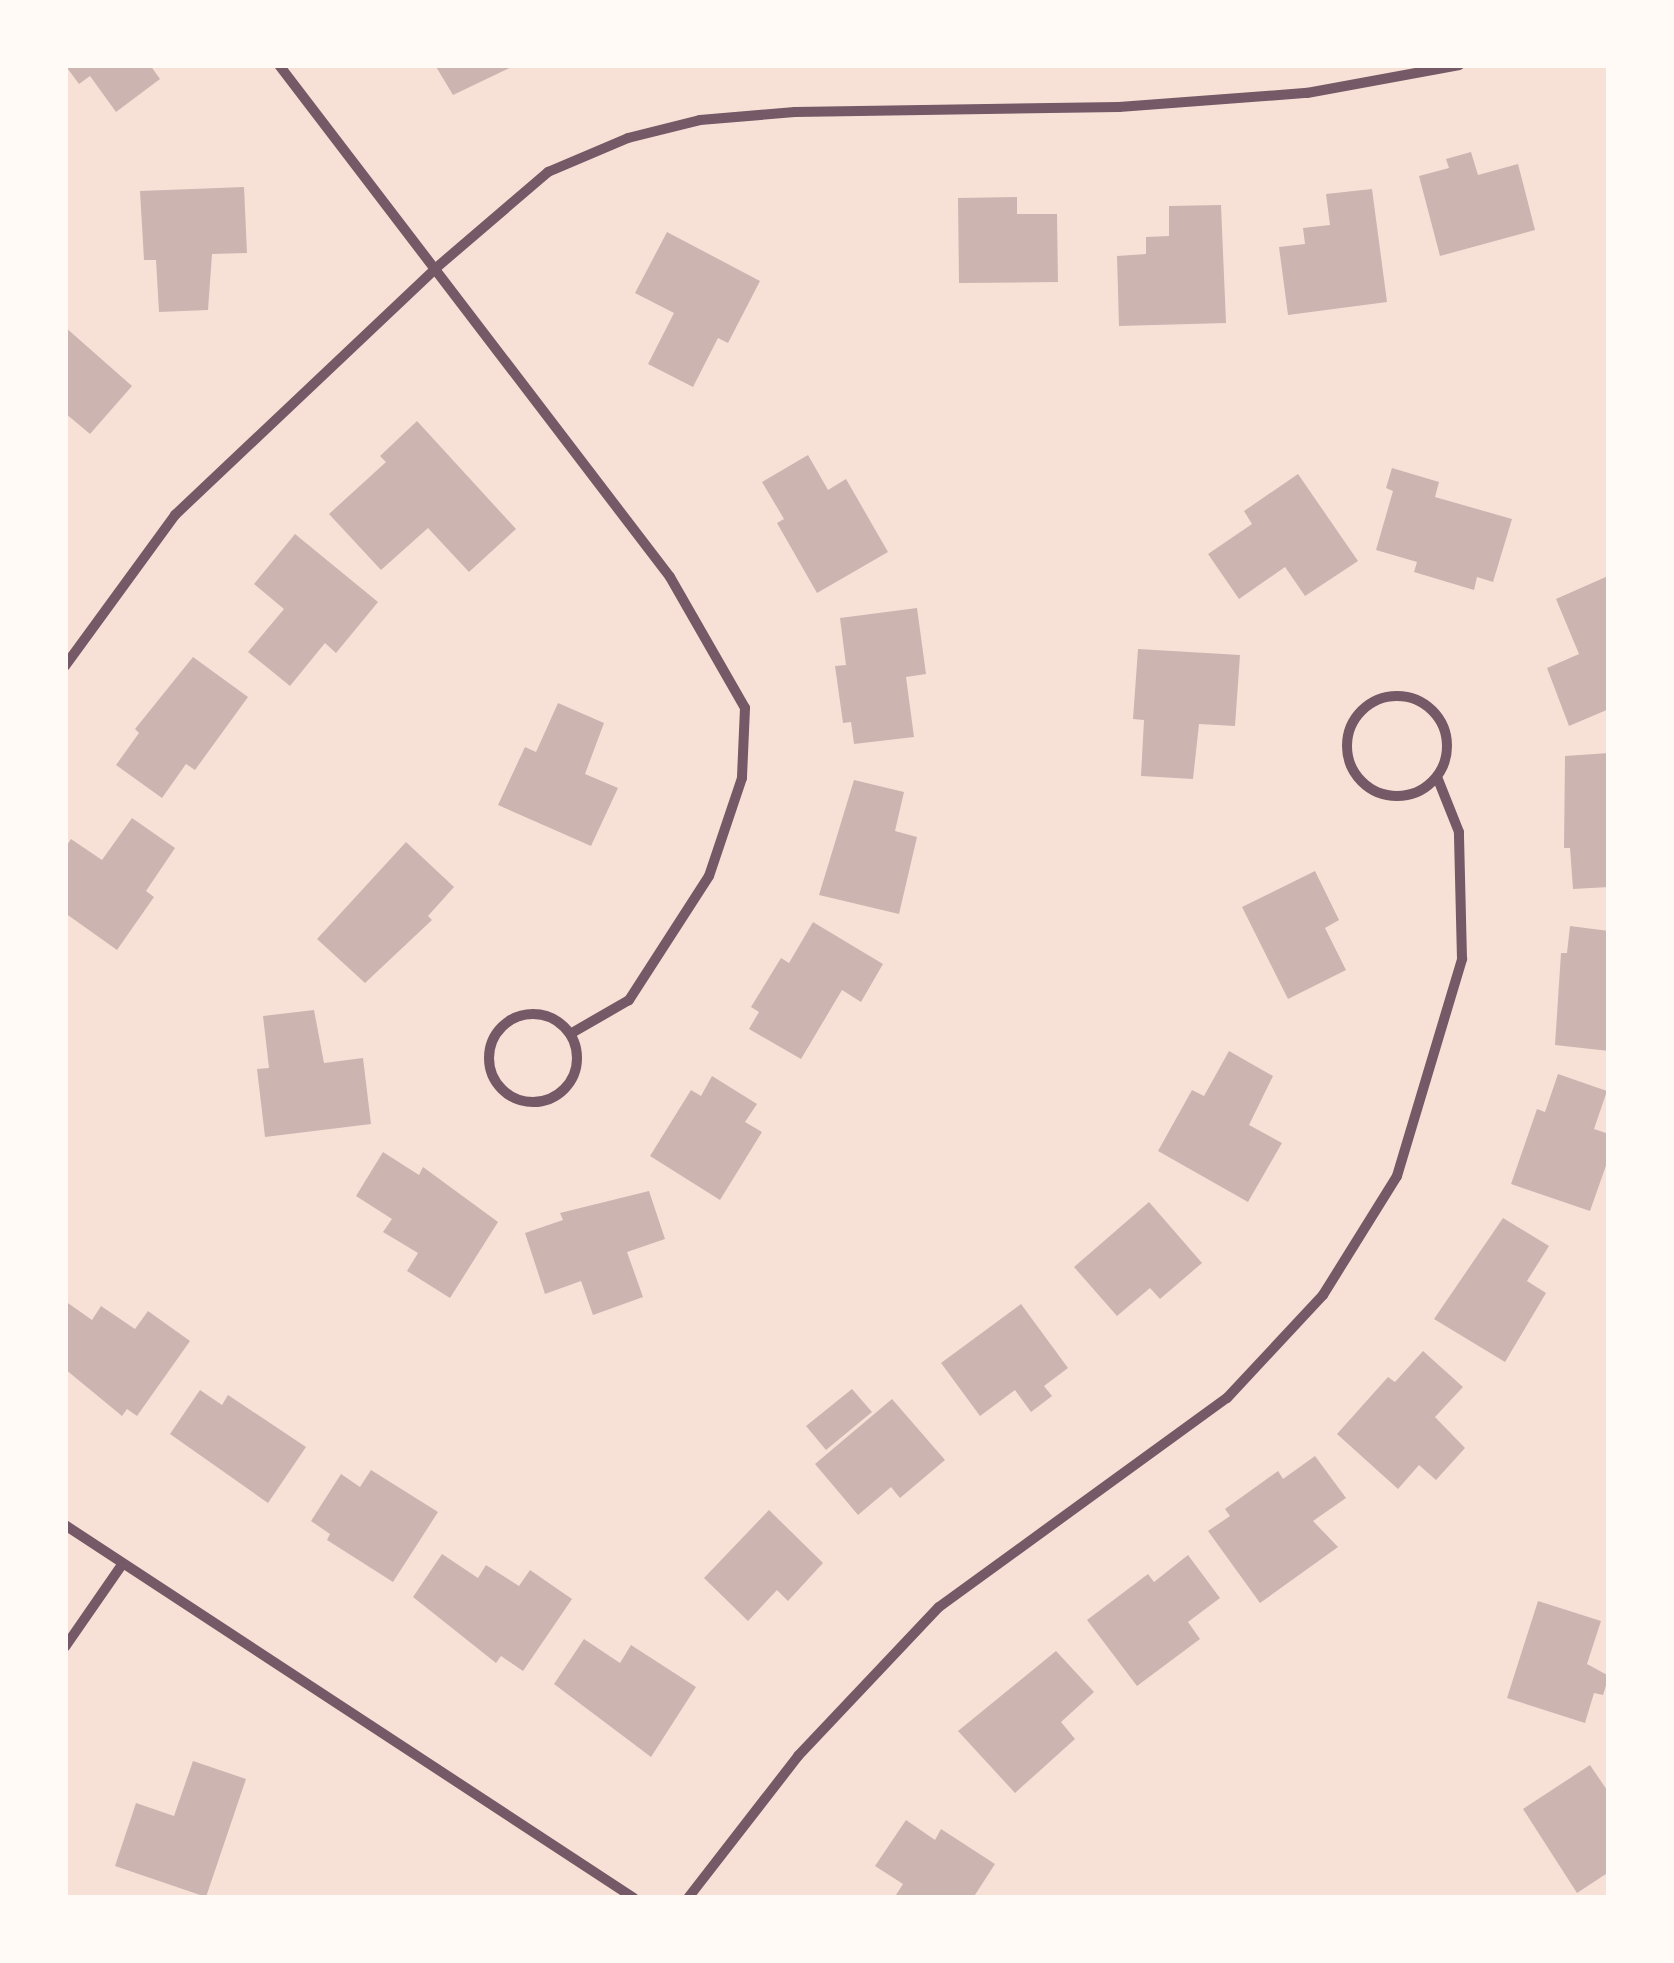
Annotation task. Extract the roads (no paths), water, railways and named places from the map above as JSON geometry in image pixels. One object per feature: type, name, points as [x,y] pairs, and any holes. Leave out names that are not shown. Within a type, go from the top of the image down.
[{"type":"street","points":[[279,65],[670,577],[745,708],[742,778],[708,876],[629,1000],[570,1034]]},
{"type":"street","points":[[65,666],[175,515],[436,268],[548,172],[628,138],[700,120],[795,112],[1138,106],[1307,93],[1459,65]]},
{"type":"street","points":[[688,1898],[798,1756],[939,1607],[1227,1398],[1333,1281],[1396,1176],[1462,959],[1459,832],[1436,777],[1447,745],[1435,714],[1408,696],[1376,700],[1363,708],[1347,736],[1361,781],[1391,796],[1423,788],[1436,777]]},
{"type":"street","points":[[543,1015],[570,1034],[575,1073],[556,1096],[527,1102],[500,1088],[490,1048],[503,1025],[543,1015]]},
{"type":"street","points":[[65,1525],[121,1566],[634,1898]]},
{"type":"street","points":[[65,1647],[121,1566]]}]
